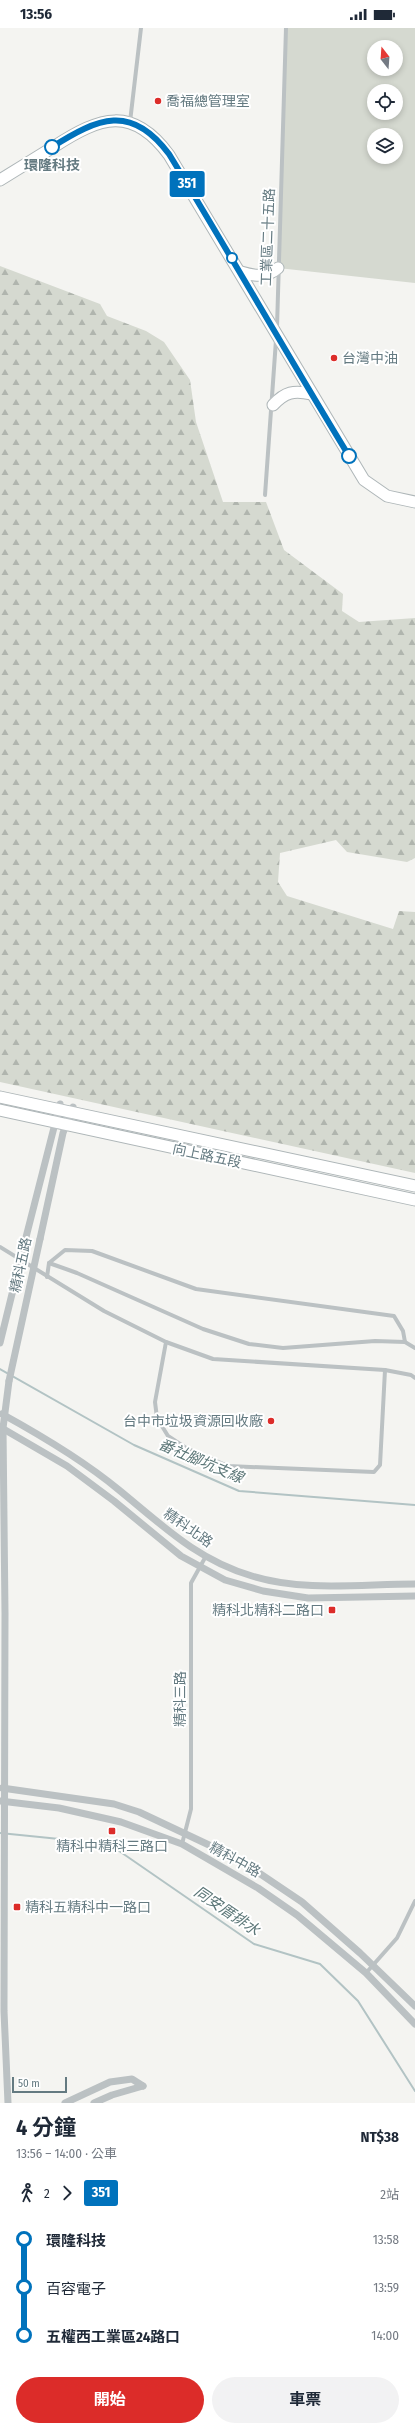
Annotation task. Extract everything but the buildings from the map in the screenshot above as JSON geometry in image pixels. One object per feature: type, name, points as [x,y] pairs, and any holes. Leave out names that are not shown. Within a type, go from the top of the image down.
[{"type":"main road","points":[[0,180],[90,125],[102,122],[130,122],[154,137],[169,154],[241,272],[276,336],[364,480],[388,496],[415,501]]},
{"type":"main road","points":[[241,272],[260,276],[274,272],[278,268]]},
{"type":"main road","points":[[273,405],[286,393],[292,392],[311,394]]},
{"type":"main road","name":"向上路五段","points":[[0,1097],[59,1107],[415,1186]]},
{"type":"main road","name":"向上路五段","points":[[0,1110],[54,1122],[65,1126],[415,1200]]},
{"type":"street","points":[[130,122],[141,28]]},
{"type":"street","name":"工業區二十五路","points":[[265,495],[273,405],[286,28]]},
{"type":"street","name":"精科五路","points":[[0,1343],[54,1122],[59,1107]]},
{"type":"street","name":"精科五路","points":[[8,2103],[2,2011],[1,1428],[9,1381],[65,1126],[72,1110]]},
{"type":"street","points":[[0,1247],[104,1311],[166,1342],[212,1359],[384,1370],[415,1378]]},
{"type":"street","points":[[47,1277],[49,1263],[65,1250],[92,1251],[196,1289],[394,1316],[403,1331],[405,1342]]},
{"type":"street","points":[[49,1263],[77,1272],[202,1329],[250,1344],[283,1348],[375,1341],[405,1342],[415,1348]]},
{"type":"street","points":[[166,1342],[155,1402],[159,1424],[168,1436],[186,1448],[228,1466],[374,1472],[380,1465],[384,1370]]},
{"type":"street","name":"精科北路","points":[[2,1415],[94,1470],[178,1540],[230,1569],[254,1577],[282,1582],[329,1585],[415,1584]]},
{"type":"street","name":"精科北路","points":[[1,1428],[67,1466],[114,1501],[181,1556],[225,1580],[287,1596],[308,1598],[415,1596]]},
{"type":"street","name":"精科三路","points":[[182,1844],[191,1809],[191,1583],[206,1556]]},
{"type":"street","name":"精科中路","points":[[2,1788],[114,1804],[139,1812],[186,1833],[231,1857],[281,1887],[325,1922],[374,1965],[415,2006]]},
{"type":"street","name":"精科中路","points":[[2,1801],[59,1808],[121,1822],[182,1844],[280,1902],[366,1973],[415,2024]]},
{"type":"street","points":[[366,1973],[404,1926],[415,1901]]},
{"type":"street","points":[[65,2103],[110,2082],[132,2079],[143,2086],[112,2095],[94,2103]]},
{"type":"green space","points":[[286,28],[415,28],[415,283],[278,268]]},
{"type":"green space","points":[[0,266],[100,304],[107,316],[146,331],[164,342],[190,380],[196,422],[223,502],[266,502],[284,550],[343,594],[342,611],[359,622],[415,618],[415,858],[407,862],[347,852],[336,840],[280,853],[278,882],[287,896],[393,929],[399,911],[415,912],[415,1173],[0,1082]]},
{"type":"waterway","name":"番社腳坑支線","points":[[0,1369],[134,1445],[239,1491],[415,1505]]},
{"type":"waterway","name":"同安厝排水","points":[[0,1833],[109,1844],[254,1944],[320,1964],[358,2001],[415,2091]]},
{"type":"bus line","name":"351","points":[[52,147],[90,125],[119,120],[130,122],[158,141],[169,154],[241,272],[283,348],[349,456]]},
{"type":"place","name":"喬福總管理室","points":[[158,101]]},
{"type":"place","name":"環隆科技","points":[[52,147]]},
{"type":"place","name":"台灣中油","points":[[334,358]]},
{"type":"place","name":"台中市垃圾資源回收廠","points":[[271,1421]]},
{"type":"place","name":"精科北精科二路口","points":[[332,1610]]},
{"type":"place","name":"精科中精科三路口","points":[[112,1831]]},
{"type":"place","name":"精科五精科中一路口","points":[[17,1907]]}]
